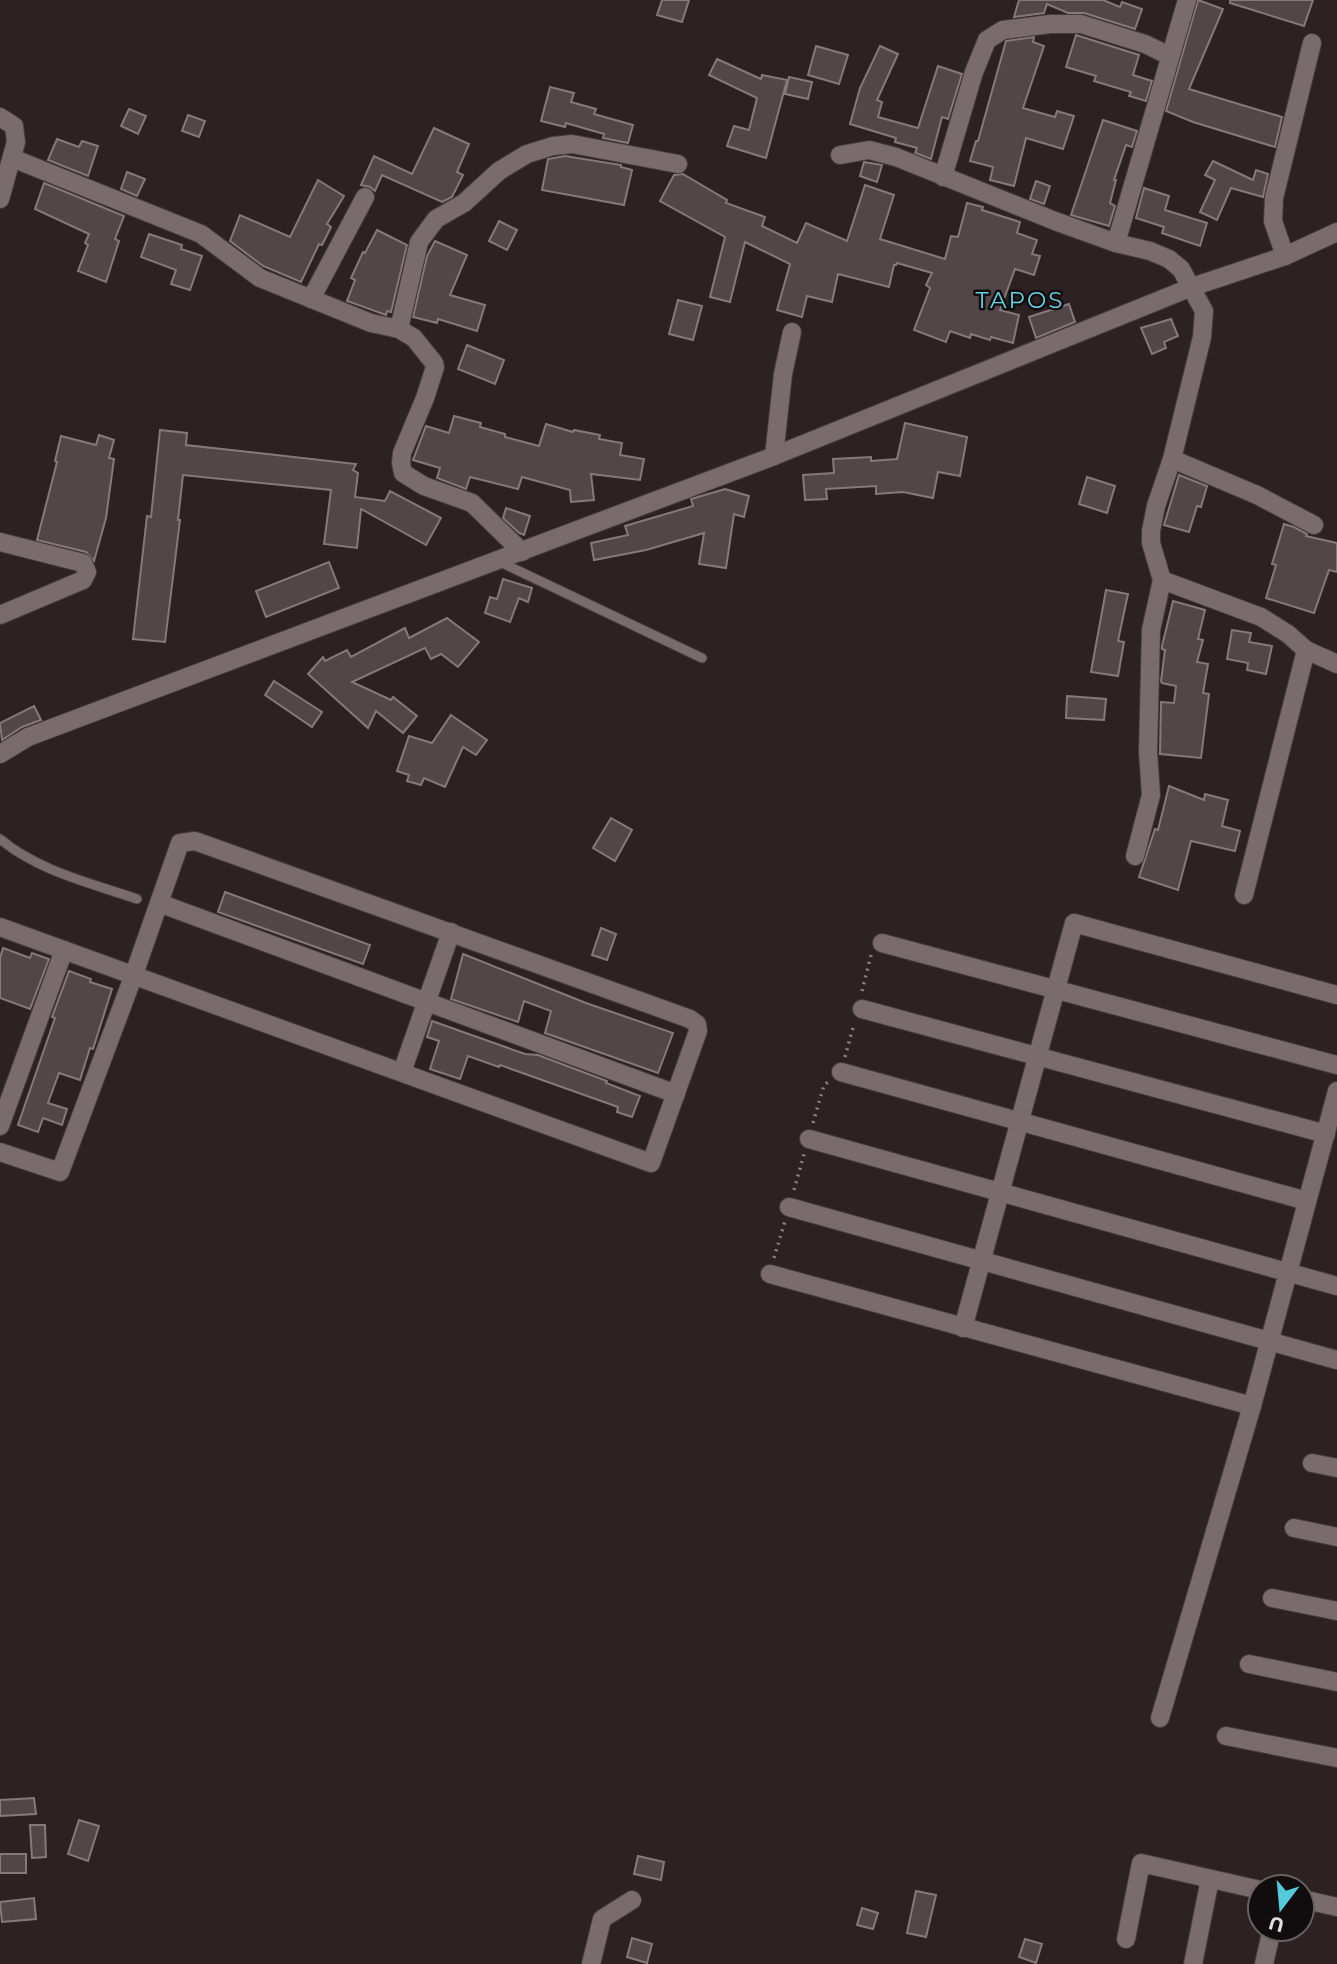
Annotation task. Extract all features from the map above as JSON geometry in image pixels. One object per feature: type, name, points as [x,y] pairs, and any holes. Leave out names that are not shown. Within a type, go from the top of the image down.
[{"type":"street","points":[[1116,243],[1187,0]]},
{"type":"street","points":[[943,177],[974,72],[987,40],[1003,30],[1050,24],[1081,24],[1145,44],[1170,56]]},
{"type":"street","points":[[1285,256],[1273,221],[1274,198],[1312,43]]},
{"type":"street","points":[[0,117],[14,126],[16,142],[0,200]]},
{"type":"street","points":[[399,330],[419,242],[436,219],[464,203],[499,171],[527,155],[553,146],[572,145],[678,164]]},
{"type":"street","points":[[840,155],[860,151],[879,152],[896,157],[1116,243],[1150,251],[1169,259],[1181,269],[1204,311],[1202,337],[1151,531],[1151,543],[1163,580],[1151,630],[1148,707],[1151,794],[1135,856]]},
{"type":"street","points":[[12,159],[201,234],[260,278],[414,338],[435,367],[402,453],[403,473],[424,486],[472,503],[522,552]]},
{"type":"street","points":[[311,299],[365,197]]},
{"type":"street","points":[[0,754],[28,737],[774,456],[1192,287],[1285,256],[1337,232]]},
{"type":"street","points":[[774,456],[783,374],[792,332]]},
{"type":"street","points":[[1172,459],[1257,495],[1314,525]]},
{"type":"street","points":[[0,542],[83,564],[87,572],[83,580],[0,615]]},
{"type":"street","points":[[1163,580],[1261,617],[1288,634],[1306,650],[1337,664]]},
{"type":"street","points":[[1244,895],[1306,650]]},
{"type":"street","points":[[0,927],[133,977],[651,1163],[698,1031],[697,1024],[690,1019],[451,932],[195,841],[180,843],[133,977],[60,1172],[0,1152]]},
{"type":"street","points":[[159,903],[676,1094]]},
{"type":"street","points":[[963,1328],[1074,923],[1337,995]]},
{"type":"street","points":[[402,1072],[451,932]]},
{"type":"street","points":[[882,943],[1337,1065]]},
{"type":"street","points":[[0,1126],[64,950]]},
{"type":"street","points":[[862,1009],[1325,1134]]},
{"type":"street","points":[[841,1072],[1307,1201]]},
{"type":"street","points":[[1160,1718],[1252,1406],[1337,1091]]},
{"type":"street","points":[[809,1139],[1337,1286]]},
{"type":"street","points":[[789,1207],[1337,1360]]},
{"type":"street","points":[[770,1274],[1252,1406]]},
{"type":"street","points":[[1312,1463],[1337,1468]]},
{"type":"street","points":[[1294,1528],[1337,1537]]},
{"type":"street","points":[[1272,1598],[1337,1611]]},
{"type":"street","points":[[1249,1664],[1337,1682]]},
{"type":"street","points":[[1226,1736],[1337,1758]]},
{"type":"street","points":[[1126,1939],[1141,1863],[1246,1887]]},
{"type":"street","points":[[1193,1964],[1210,1879]]},
{"type":"street","points":[[591,1964],[603,1919],[632,1900]]},
{"type":"street","points":[[1316,1902],[1337,1906]]},
{"type":"street","points":[[1264,1964],[1269,1943]]},
{"type":"lane","points":[[498,561],[702,658]]},
{"type":"lane","points":[[0,839],[14,851],[48,868],[137,899]]},
{"type":"path","points":[[770,1274],[824,1085],[841,1072],[852,1027],[862,1009],[859,1002],[870,956],[882,943]]},
{"type":"building","points":[[662,0],[689,0],[682,22],[657,15]]},
{"type":"building","points":[[1019,0],[1103,0],[1120,7],[1122,2],[1142,9],[1135,29],[1084,13],[1068,13],[1047,4],[1044,13],[1014,17]]},
{"type":"building","points":[[1198,0],[1223,9],[1189,89],[1282,117],[1275,147],[1166,111]]},
{"type":"building","points":[[1230,0],[1313,0],[1304,26],[1230,3]]},
{"type":"building","points":[[1076,35],[1139,55],[1133,75],[1152,81],[1146,101],[1129,96],[1131,92],[1094,81],[1096,76],[1066,67]]},
{"type":"building","points":[[1034,37],[1033,42],[1044,46],[1023,108],[1055,117],[1057,111],[1074,116],[1063,149],[1026,138],[1014,186],[990,180],[993,167],[970,161],[1006,41]]},
{"type":"building","points":[[816,46],[848,55],[839,84],[808,75]]},
{"type":"building","points":[[880,46],[898,54],[877,100],[882,102],[878,117],[918,128],[938,66],[962,74],[948,119],[942,117],[931,159],[915,153],[917,148],[895,142],[896,138],[850,124],[860,88]]},
{"type":"building","points":[[717,59],[761,79],[762,75],[787,80],[766,158],[727,146],[734,126],[749,130],[757,98],[709,75]]},
{"type":"building","points":[[789,77],[812,82],[808,99],[785,94]]},
{"type":"building","points":[[550,87],[574,93],[571,102],[596,109],[594,114],[633,125],[628,143],[603,138],[604,134],[566,123],[565,127],[541,121]]},
{"type":"building","points":[[129,109],[146,116],[138,134],[121,126]]},
{"type":"building","points":[[188,115],[205,121],[199,137],[182,131]]},
{"type":"building","points":[[1103,120],[1137,131],[1132,147],[1126,145],[1114,180],[1110,203],[1115,206],[1109,226],[1071,215]]},
{"type":"building","points":[[434,128],[469,144],[457,172],[463,175],[452,197],[442,202],[382,175],[375,191],[361,185],[374,156],[412,174]]},
{"type":"building","points":[[57,139],[79,147],[82,141],[98,146],[88,176],[48,160]]},
{"type":"building","points":[[565,156],[621,165],[632,170],[624,205],[542,190],[548,159]]},
{"type":"building","points":[[1213,161],[1253,180],[1256,170],[1268,174],[1263,197],[1231,188],[1217,220],[1200,212],[1215,180],[1205,175]]},
{"type":"building","points":[[864,162],[882,165],[877,182],[860,176]]},
{"type":"building","points":[[127,172],[145,179],[137,196],[121,189]]},
{"type":"building","points":[[683,174],[727,200],[726,203],[765,217],[762,226],[797,243],[806,223],[847,241],[865,185],[894,195],[880,239],[945,259],[951,236],[958,237],[967,203],[1020,222],[1017,233],[1037,240],[1032,254],[1040,256],[1034,275],[1015,269],[1000,310],[1019,315],[1013,343],[971,334],[970,338],[950,331],[946,342],[914,330],[930,288],[926,285],[932,273],[897,263],[894,265],[889,287],[838,274],[832,302],[807,296],[802,317],[777,310],[790,264],[745,242],[730,302],[710,297],[725,237],[660,201],[674,175]]},
{"type":"building","points":[[318,180],[344,196],[327,224],[331,227],[322,245],[319,244],[301,282],[263,266],[230,241],[240,215],[290,237]]},
{"type":"building","points":[[1036,181],[1050,186],[1044,204],[1030,199]]},
{"type":"building","points":[[44,183],[124,216],[115,239],[119,241],[106,282],[78,271],[88,245],[85,243],[89,234],[35,209]]},
{"type":"building","points":[[1144,188],[1169,196],[1165,210],[1207,223],[1200,246],[1162,233],[1164,227],[1136,218]]},
{"type":"building","points":[[499,221],[517,230],[507,250],[489,241]]},
{"type":"building","points":[[377,230],[407,245],[391,312],[387,311],[386,315],[347,301],[355,280],[351,278]]},
{"type":"building","points":[[149,234],[182,245],[181,249],[202,256],[190,290],[171,284],[176,270],[141,257]]},
{"type":"building","points":[[435,241],[467,255],[450,295],[485,305],[477,331],[438,319],[437,323],[413,317],[427,256]]},
{"type":"building","points":[[678,300],[702,306],[693,340],[669,334]]},
{"type":"building","points":[[1069,304],[1075,322],[1036,338],[1029,317]]},
{"type":"building","points":[[1171,319],[1178,336],[1164,342],[1166,348],[1152,354],[1141,328]]},
{"type":"building","points":[[467,345],[504,360],[495,384],[458,369]]},
{"type":"building","points":[[454,416],[481,423],[480,427],[505,434],[505,437],[539,446],[546,424],[573,432],[600,435],[599,439],[622,443],[620,455],[644,459],[640,480],[591,474],[594,500],[571,502],[570,490],[522,477],[518,489],[470,477],[466,489],[437,478],[440,468],[413,460],[426,426],[449,433]]},
{"type":"building","points":[[905,423],[967,437],[960,476],[938,472],[933,498],[903,492],[876,494],[876,486],[826,489],[827,499],[805,500],[803,475],[834,473],[833,459],[897,459]]},
{"type":"building","points":[[160,430],[187,433],[186,445],[356,464],[353,470],[358,473],[355,497],[385,501],[390,491],[441,518],[426,545],[361,509],[357,548],[324,544],[331,490],[183,475],[165,642],[133,639],[147,516],[151,517]]},
{"type":"building","points":[[99,435],[114,440],[109,458],[114,459],[106,518],[94,561],[86,552],[37,540],[61,436],[96,445]]},
{"type":"building","points":[[1179,475],[1207,486],[1189,532],[1164,525]]},
{"type":"building","points":[[1087,477],[1115,486],[1107,513],[1079,504]]},
{"type":"building","points":[[725,489],[749,496],[744,517],[734,514],[726,568],[699,564],[704,533],[646,550],[594,560],[591,543],[628,535],[625,526],[693,506],[691,499]]},
{"type":"building","points":[[506,508],[530,516],[524,535],[503,518]]},
{"type":"building","points":[[1284,524],[1307,534],[1306,536],[1337,543],[1337,572],[1329,570],[1314,613],[1266,598],[1276,565],[1272,564]]},
{"type":"building","points":[[329,562],[339,588],[266,617],[256,591]]},
{"type":"building","points":[[503,579],[532,588],[528,602],[519,598],[510,622],[485,613],[490,597],[497,599]]},
{"type":"building","points":[[1106,590],[1128,594],[1118,641],[1124,642],[1118,676],[1091,672]]},
{"type":"building","points":[[1173,601],[1205,610],[1198,639],[1203,640],[1197,662],[1208,664],[1203,693],[1209,694],[1201,758],[1160,754],[1161,702],[1174,703],[1176,686],[1161,681],[1165,650],[1162,646]]},
{"type":"building","points":[[447,618],[479,642],[458,667],[441,654],[431,659],[425,648],[352,682],[391,700],[393,697],[417,716],[403,733],[376,711],[368,728],[308,674],[323,657],[325,661],[347,650],[351,657],[405,628],[409,638]]},
{"type":"building","points":[[1232,630],[1251,633],[1249,642],[1272,646],[1266,674],[1247,670],[1248,663],[1227,659]]},
{"type":"building","points":[[274,681],[322,712],[312,727],[265,695]]},
{"type":"building","points":[[1067,696],[1106,699],[1104,720],[1066,718]]},
{"type":"building","points":[[34,706],[41,720],[22,727],[2,740],[0,723]]},
{"type":"building","points":[[451,715],[487,740],[476,755],[463,747],[445,787],[424,778],[421,785],[407,781],[409,775],[397,771],[409,736],[432,743]]},
{"type":"building","points":[[1169,786],[1204,800],[1205,794],[1228,800],[1222,826],[1240,831],[1235,851],[1191,841],[1178,890],[1139,877],[1155,829],[1158,830]]},
{"type":"building","points":[[611,818],[632,830],[615,861],[593,848]]},
{"type":"building","points":[[225,892],[370,945],[363,964],[218,912]]},
{"type":"building","points":[[601,928],[616,934],[607,960],[592,955]]},
{"type":"building","points":[[3,948],[30,958],[32,953],[49,959],[30,1009],[0,998],[0,958]]},
{"type":"building","points":[[463,954],[586,1003],[673,1033],[658,1073],[545,1033],[551,1011],[524,1001],[518,1022],[451,999]]},
{"type":"building","points":[[69,971],[112,989],[80,1080],[59,1073],[48,1103],[67,1109],[62,1125],[43,1118],[38,1132],[18,1125]]},
{"type":"building","points":[[432,1021],[525,1054],[538,1055],[640,1096],[632,1117],[617,1112],[618,1107],[468,1056],[460,1079],[430,1069],[439,1041],[427,1037]]},
{"type":"building","points":[[34,1798],[36,1814],[0,1816],[0,1800]]},
{"type":"building","points":[[79,1820],[99,1826],[88,1861],[68,1854]]},
{"type":"building","points":[[30,1825],[45,1825],[46,1857],[32,1858]]},
{"type":"building","points":[[0,1854],[26,1854],[26,1873],[0,1873]]},
{"type":"building","points":[[638,1856],[664,1862],[661,1880],[634,1874]]},
{"type":"building","points":[[916,1891],[936,1895],[926,1937],[907,1933]]},
{"type":"building","points":[[34,1898],[36,1919],[2,1922],[0,1902]]},
{"type":"building","points":[[862,1908],[878,1913],[873,1929],[857,1925]]},
{"type":"building","points":[[632,1938],[652,1944],[647,1963],[627,1957]]},
{"type":"building","points":[[1025,1939],[1042,1944],[1036,1963],[1019,1957]]},
{"type":"district","name":"TAPOS","points":[[1020,300]]}]
